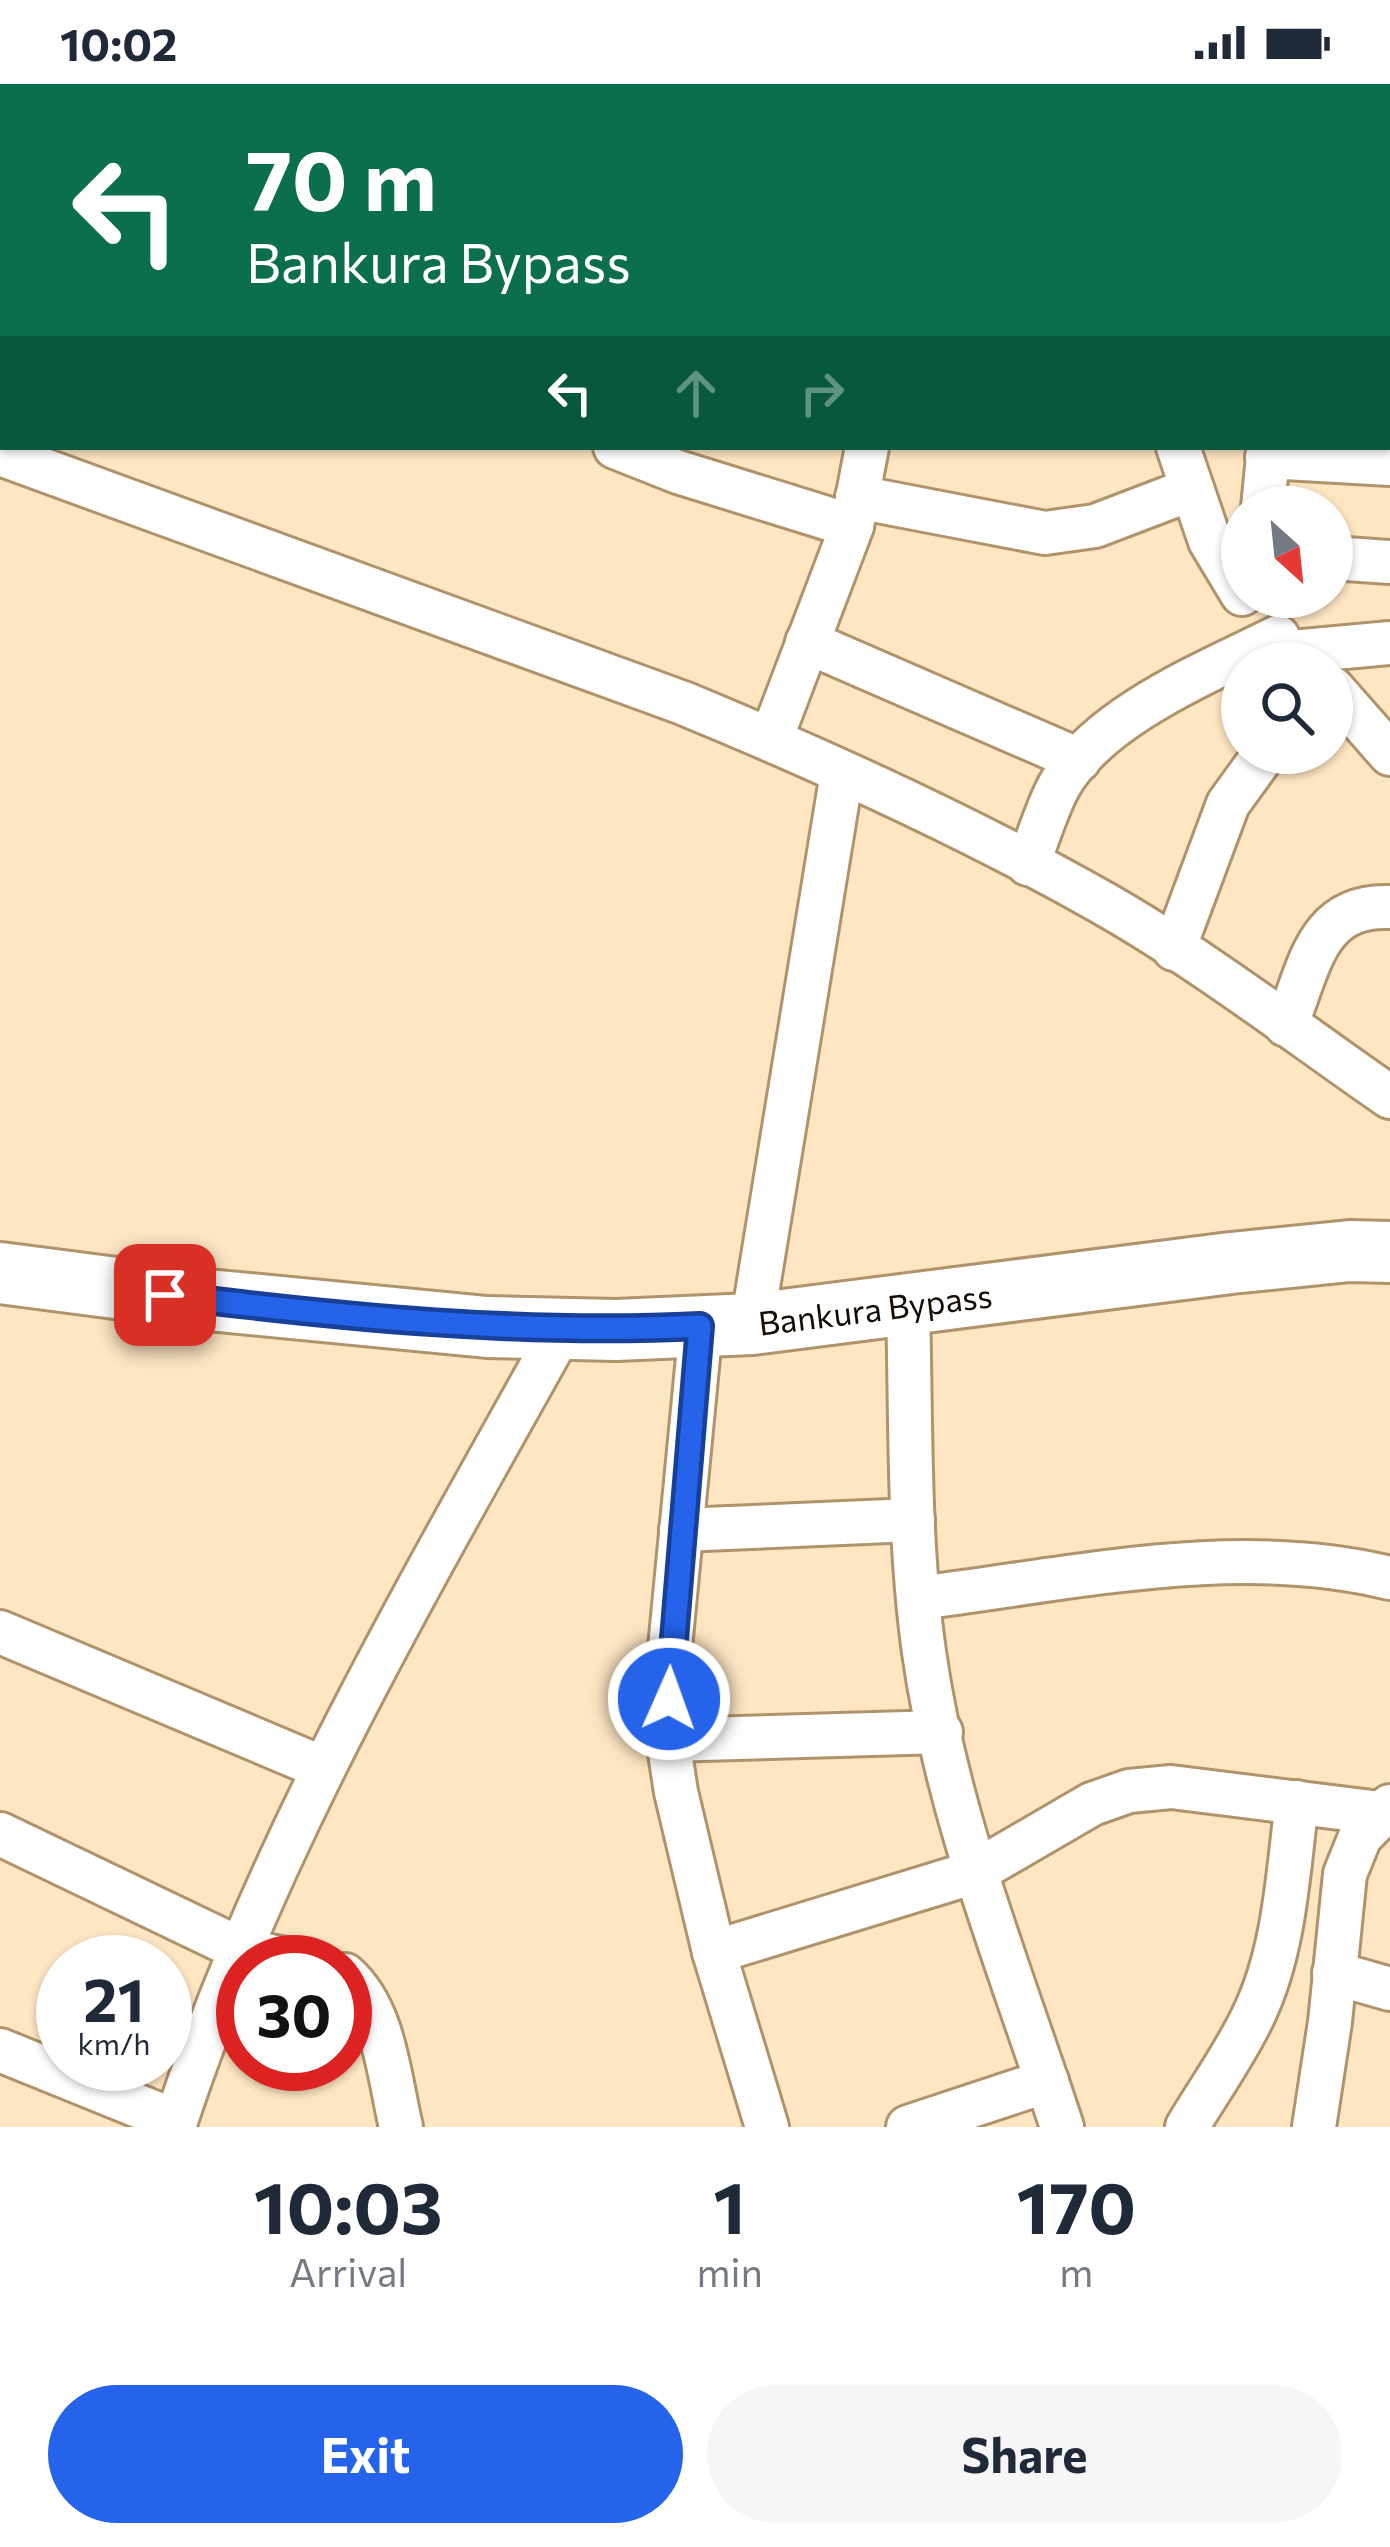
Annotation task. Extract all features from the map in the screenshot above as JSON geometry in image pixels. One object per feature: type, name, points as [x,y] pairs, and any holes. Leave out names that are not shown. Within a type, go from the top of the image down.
[{"type":"highway","name":"Bankura Bypass","points":[[0,1273],[231,1303],[487,1327],[562,1329],[726,1325],[1231,1263],[1350,1251],[1390,1252]]},
{"type":"street","points":[[622,450],[677,472],[854,512],[1045,533],[1095,526],[1192,489]]},
{"type":"street","points":[[771,739],[854,512],[867,450]]},
{"type":"street","points":[[1179,450],[1210,541],[1269,623]]},
{"type":"street","points":[[1265,486],[1268,452],[1390,464]]},
{"type":"street","points":[[0,454],[771,739],[1106,904],[1390,1097]]},
{"type":"street","points":[[1353,559],[1390,562]]},
{"type":"street","points":[[1028,864],[1059,785],[1079,760],[1106,735],[1269,623],[1390,644]]},
{"type":"street","points":[[807,642],[1079,760]]},
{"type":"street","points":[[1353,708],[1390,754]]},
{"type":"street","points":[[767,2127],[714,1952],[668,1740],[669,1658],[681,1530],[842,773]]},
{"type":"street","points":[[1174,949],[1228,804],[1250,774]]},
{"type":"street","points":[[1286,1025],[1323,935],[1336,919],[1370,906],[1390,907]]},
{"type":"street","points":[[908,1304],[913,1520],[925,1655],[975,1872],[1062,2127]]},
{"type":"street","points":[[249,1935],[350,1712],[562,1329]]},
{"type":"street","points":[[681,1530],[913,1520]]},
{"type":"street","points":[[919,1598],[1222,1562],[1300,1563],[1390,1578]]},
{"type":"street","points":[[0,1632],[323,1768]]},
{"type":"street","points":[[668,1740],[941,1732]]},
{"type":"street","points":[[714,1952],[975,1872],[1092,1804],[1129,1791],[1171,1786],[1385,1810]]},
{"type":"street","points":[[1186,2127],[1255,2013],[1281,1920],[1297,1802]]},
{"type":"street","points":[[1314,2127],[1346,1874],[1360,1837],[1385,1810]]},
{"type":"street","points":[[0,1834],[216,1938]]},
{"type":"street","points":[[1334,1973],[1390,1989]]},
{"type":"street","points":[[372,2012],[401,2127]]},
{"type":"street","points":[[0,2050],[175,2124],[216,2018]]},
{"type":"street","points":[[908,2127],[1047,2081]]},
{"type":"route","points":[[165,1295],[487,1327],[616,1330],[700,1326],[669,1699]]}]
